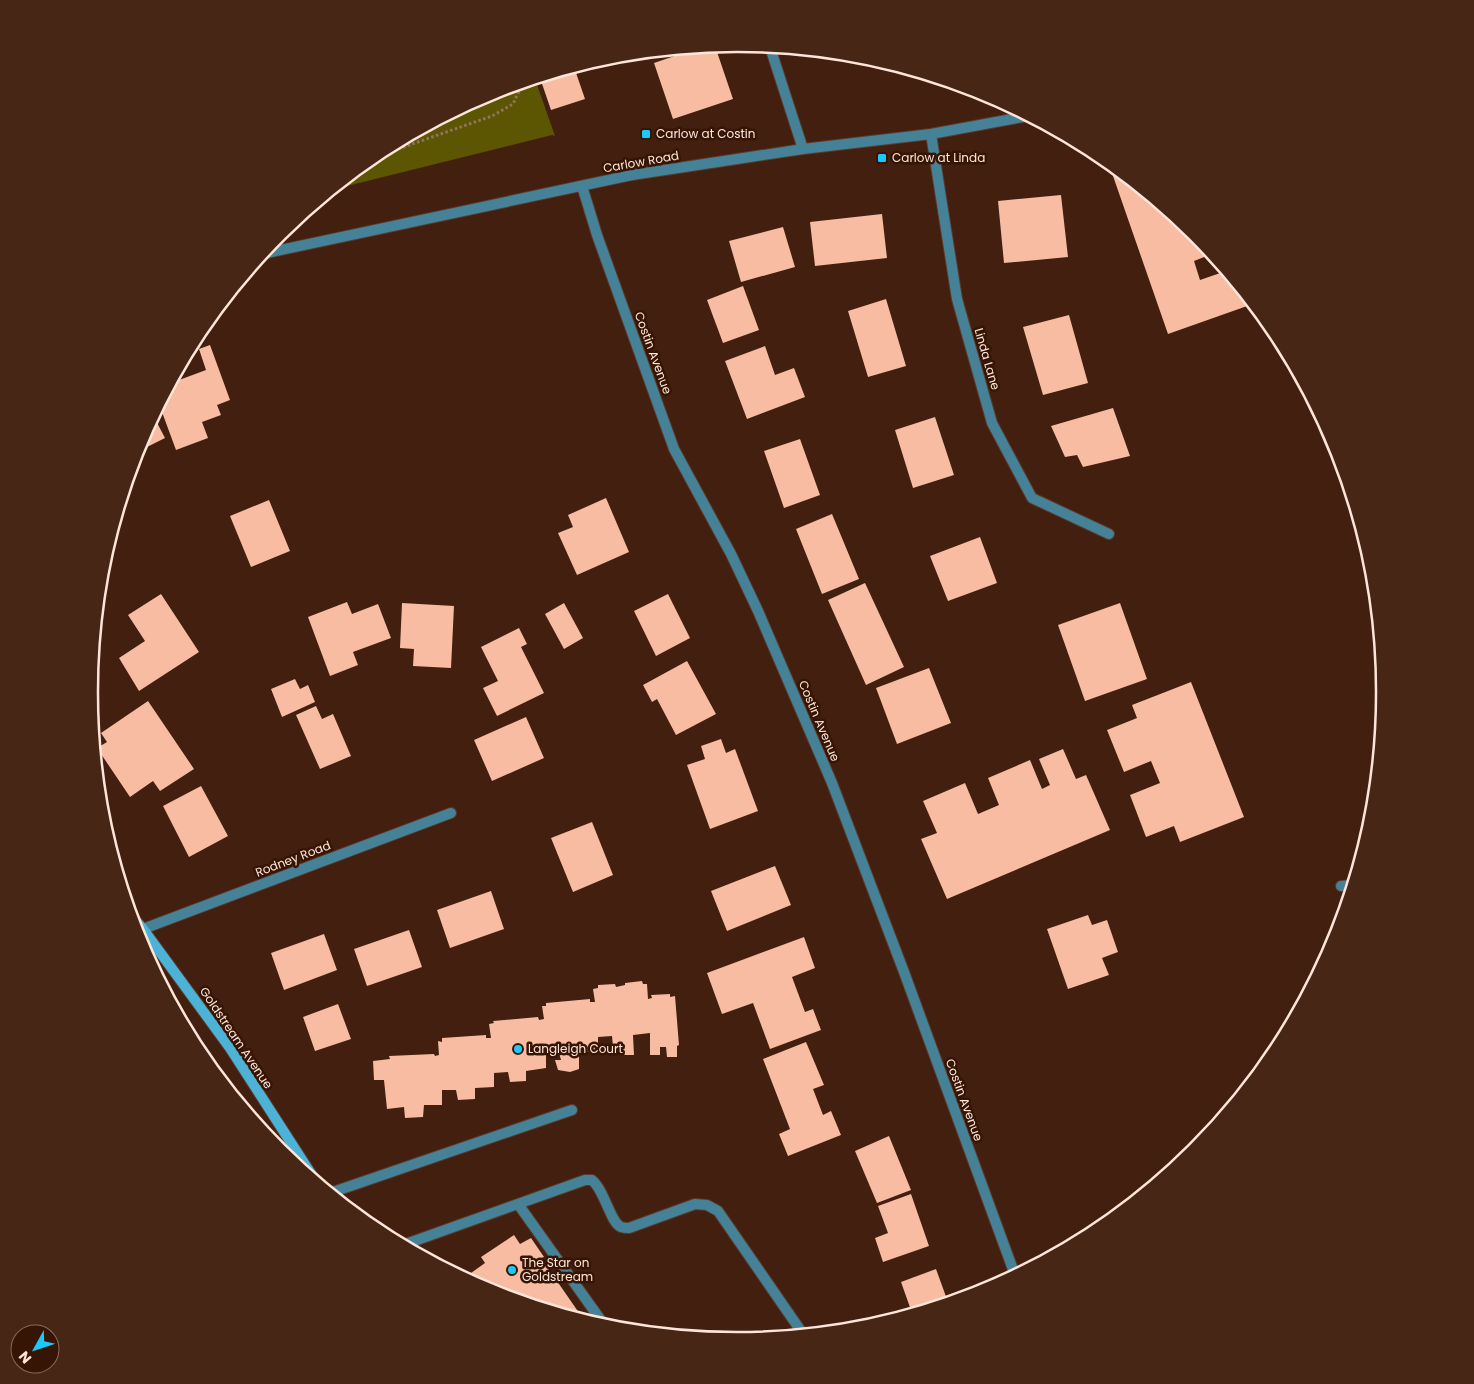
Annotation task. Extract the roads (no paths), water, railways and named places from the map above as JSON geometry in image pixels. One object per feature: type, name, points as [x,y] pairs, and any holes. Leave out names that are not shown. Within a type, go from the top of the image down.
[{"type":"main road","name":"Goldstream Avenue","points":[[143,929],[230,1048],[303,1161]]},
{"type":"street","points":[[772,54],[794,118],[802,149]]},
{"type":"street","name":"Carlow Road","points":[[274,251],[632,175],[802,149],[931,134],[1019,118]]},
{"type":"street","name":"Linda Lane","points":[[931,134],[957,299],[992,423],[1032,498],[1109,534]]},
{"type":"street","name":"Costin Avenue","points":[[582,186],[597,235],[674,449],[731,554],[758,611],[832,782],[1013,1269]]},
{"type":"street","name":"Rodney Road","points":[[143,929],[451,813]]},
{"type":"street","points":[[1341,886],[1347,886]]},
{"type":"street","points":[[337,1191],[572,1110]]},
{"type":"street","points":[[411,1242],[585,1180],[592,1180],[599,1186],[614,1220],[620,1227],[629,1228],[695,1204],[707,1205],[718,1210],[799,1328]]},
{"type":"street","points":[[518,1204],[598,1316]]},
{"type":"place","name":"Carlow at Costin","points":[[646,134]]},
{"type":"place","name":"Carlow at Linda","points":[[882,158]]},
{"type":"place","name":"Langleigh Court","points":[[518,1049]]},
{"type":"place","name":"The Star on Goldstream","points":[[512,1270]]}]
